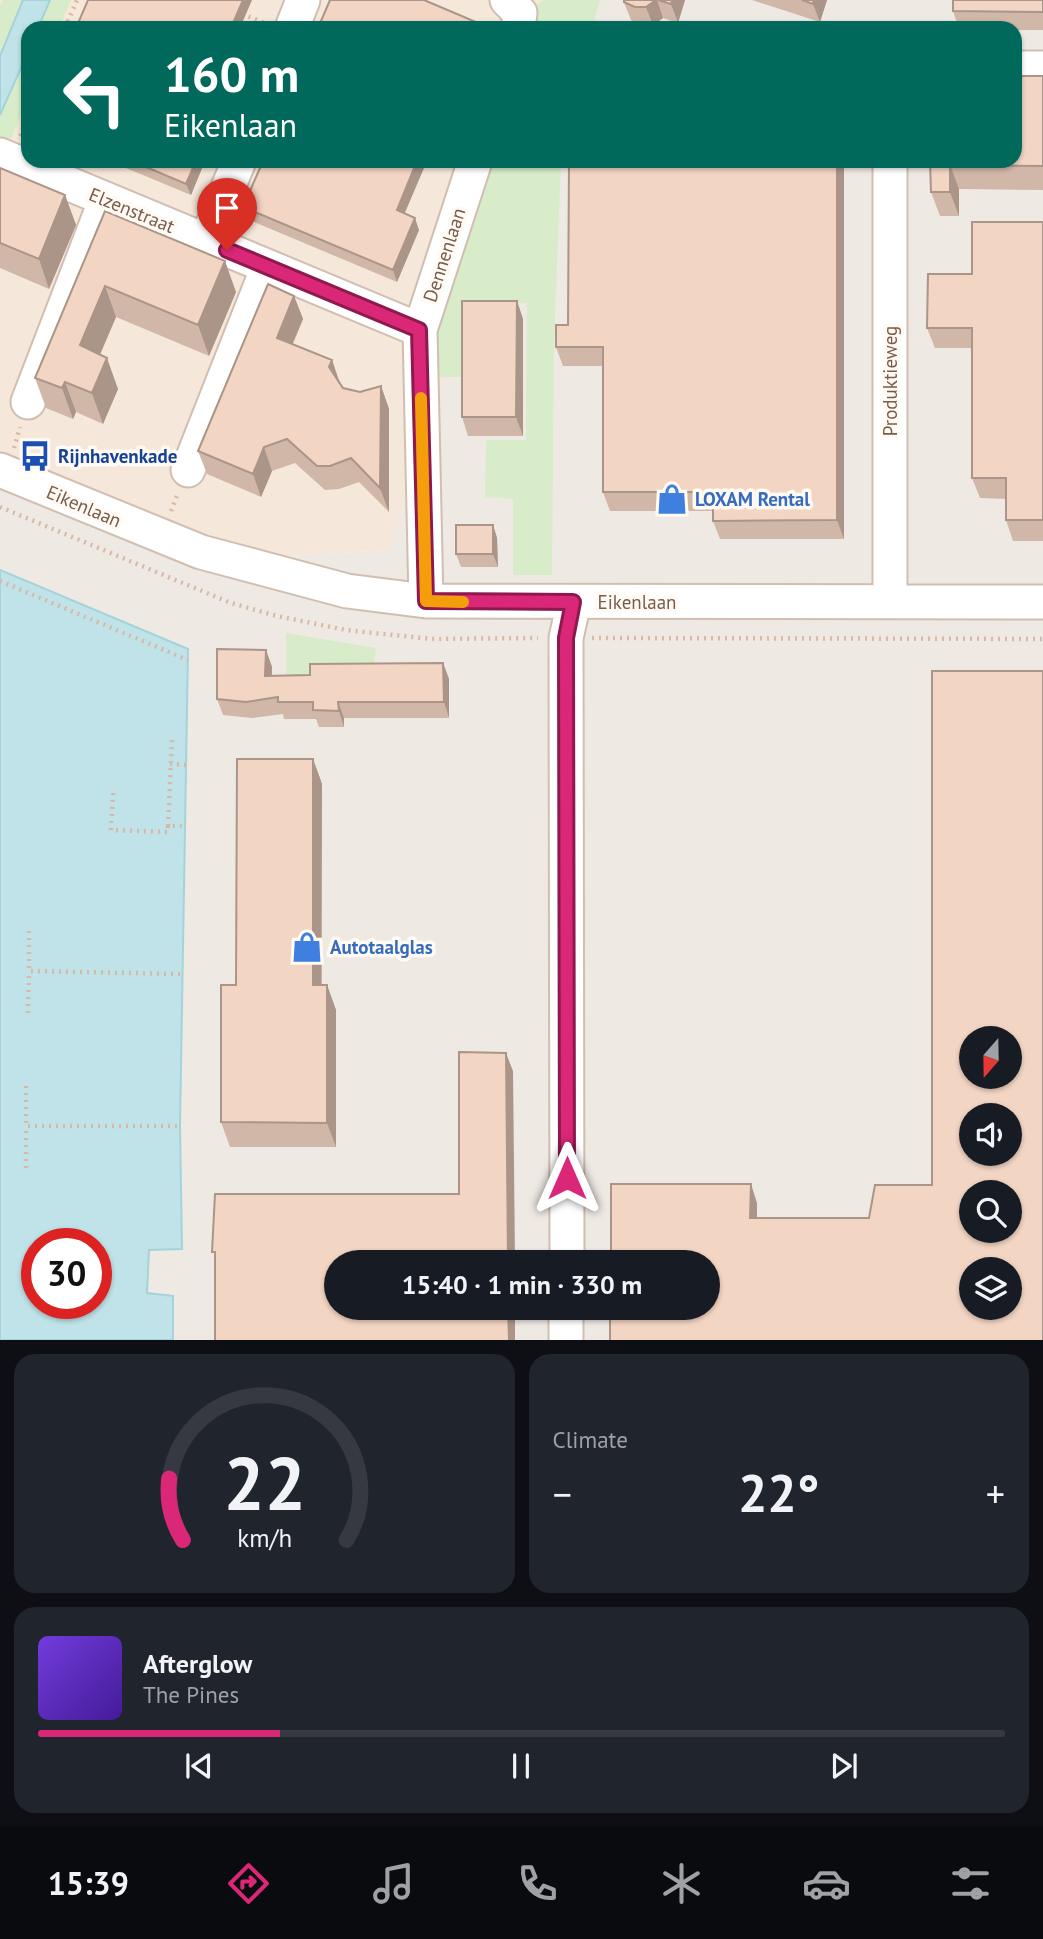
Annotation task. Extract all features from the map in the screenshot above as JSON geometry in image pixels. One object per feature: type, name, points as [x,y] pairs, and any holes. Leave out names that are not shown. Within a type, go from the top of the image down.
[{"type":"street","points":[[295,21],[303,0]]},
{"type":"street","points":[[1022,68],[1043,68]]},
{"type":"street","name":"Elzenstraat","points":[[0,155],[21,164]]},
{"type":"street","name":"Elzenstraat","points":[[31,168],[419,330]]},
{"type":"street","points":[[206,241],[236,168]]},
{"type":"street","name":"Dennenlaan","points":[[426,601],[419,330],[473,168]]},
{"type":"street","name":"Produktieweg","points":[[890,168],[890,600]]},
{"type":"street","points":[[28,402],[106,200]]},
{"type":"street","points":[[188,470],[268,267]]},
{"type":"street","name":"Eikenlaan","points":[[0,470],[201,552],[347,591],[426,601],[1043,602]]},
{"type":"street","points":[[567,1250],[566,638],[573,602]]},
{"type":"street","points":[[566,1320],[566,1340]]},
{"type":"path","points":[[68,21],[77,0]]},
{"type":"path","points":[[232,9],[260,21]]},
{"type":"path","points":[[168,517],[188,470]]},
{"type":"path","points":[[0,581],[188,660]]},
{"type":"path","points":[[113,793],[111,830],[168,832],[172,740]]},
{"type":"path","points":[[170,764],[188,765]]},
{"type":"path","points":[[168,826],[186,826]]},
{"type":"path","points":[[28,1013],[29,931]]},
{"type":"path","points":[[29,971],[183,974]]},
{"type":"path","points":[[26,1086],[26,1168]]},
{"type":"path","points":[[26,1126],[180,1126]]},
{"type":"shaded area","points":[[0,0],[579,0],[572,21],[21,21],[21,168],[515,168],[388,550],[269,557],[0,458]]},
{"type":"shaded area","points":[[579,0],[1043,0],[1043,1340],[0,1340],[0,458],[269,557],[388,550],[515,168],[1022,168],[1022,21],[572,21]]},
{"type":"green space","points":[[3,0],[23,0],[0,55],[0,6]]},
{"type":"green space","points":[[50,0],[71,0],[62,21],[41,21]]},
{"type":"green space","points":[[544,0],[600,0],[594,21],[529,21],[532,8]]},
{"type":"green space","points":[[21,68],[21,116],[10,141],[0,144],[0,115]]},
{"type":"green space","points":[[492,168],[561,168],[554,343],[552,575],[513,575],[513,499],[485,497],[486,440],[526,440],[527,303],[465,302],[465,377],[437,377],[436,335]]},
{"type":"green space","points":[[286,633],[376,648],[373,674],[286,676]]},
{"type":"water","points":[[23,0],[50,0],[41,21],[21,21],[21,68],[0,115],[0,56]]},
{"type":"water","points":[[0,570],[188,649],[180,1126],[182,1249],[149,1250],[147,1293],[173,1296],[173,1340],[0,1340]]},
{"type":"building","points":[[88,0],[243,0],[234,21],[79,21]]},
{"type":"building","points":[[330,0],[424,0],[474,21],[321,21]]},
{"type":"building","points":[[624,0],[656,0],[646,7],[635,7]]},
{"type":"building","points":[[953,0],[1043,0],[1043,12],[953,11]]},
{"type":"building","points":[[1022,76],[1043,76],[1043,166],[1022,166]]},
{"type":"building","points":[[0,168],[65,195],[39,259],[0,243]]},
{"type":"building","points":[[148,168],[193,168],[186,184]]},
{"type":"building","points":[[260,168],[414,168],[397,210],[415,218],[393,270],[243,207]]},
{"type":"building","points":[[569,168],[837,168],[837,520],[713,521],[713,492],[603,492],[603,347],[556,347],[556,325],[568,325]]},
{"type":"building","points":[[930,168],[950,168],[950,192],[931,192]]},
{"type":"building","points":[[105,211],[225,261],[198,325],[105,286],[80,345],[107,358],[92,393],[65,382],[62,388],[35,378]]},
{"type":"building","points":[[972,222],[1043,222],[1043,520],[1006,520],[1006,478],[972,478],[972,328],[927,328],[928,274],[972,274]]},
{"type":"building","points":[[268,284],[294,296],[277,338],[332,360],[329,367],[343,388],[360,392],[381,386],[380,488],[351,458],[330,466],[317,466],[287,439],[264,447],[253,474],[198,451]]},
{"type":"building","points":[[462,301],[517,301],[516,417],[462,417]]},
{"type":"building","points":[[456,525],[493,525],[493,554],[456,554]]},
{"type":"building","points":[[217,649],[266,650],[265,676],[310,675],[310,664],[443,663],[444,702],[338,702],[339,711],[313,710],[313,702],[278,702],[278,697],[246,702],[217,699]]},
{"type":"building","points":[[932,671],[1043,671],[1043,1340],[610,1340],[610,1320],[720,1320],[720,1250],[611,1250],[611,1184],[751,1184],[750,1218],[869,1218],[875,1185],[932,1185]]},
{"type":"building","points":[[237,759],[313,759],[313,985],[327,985],[327,1123],[221,1122],[221,985],[236,985]]},
{"type":"building","points":[[459,1052],[506,1053],[508,1250],[324,1250],[324,1320],[508,1320],[509,1340],[215,1340],[215,1252],[212,1252],[215,1194],[459,1194]]},
{"type":"slow traffic","points":[[421,398],[426,601],[463,602]]},
{"type":"place","name":"Rijnhavenkade","points":[[35,456]]},
{"type":"place","name":"LOXAM Rental","points":[[672,499]]},
{"type":"place","name":"Autotaalglas","points":[[307,947]]},
{"type":"route","points":[[227,250],[419,330],[426,601],[573,602],[566,638],[567,1178]]}]
